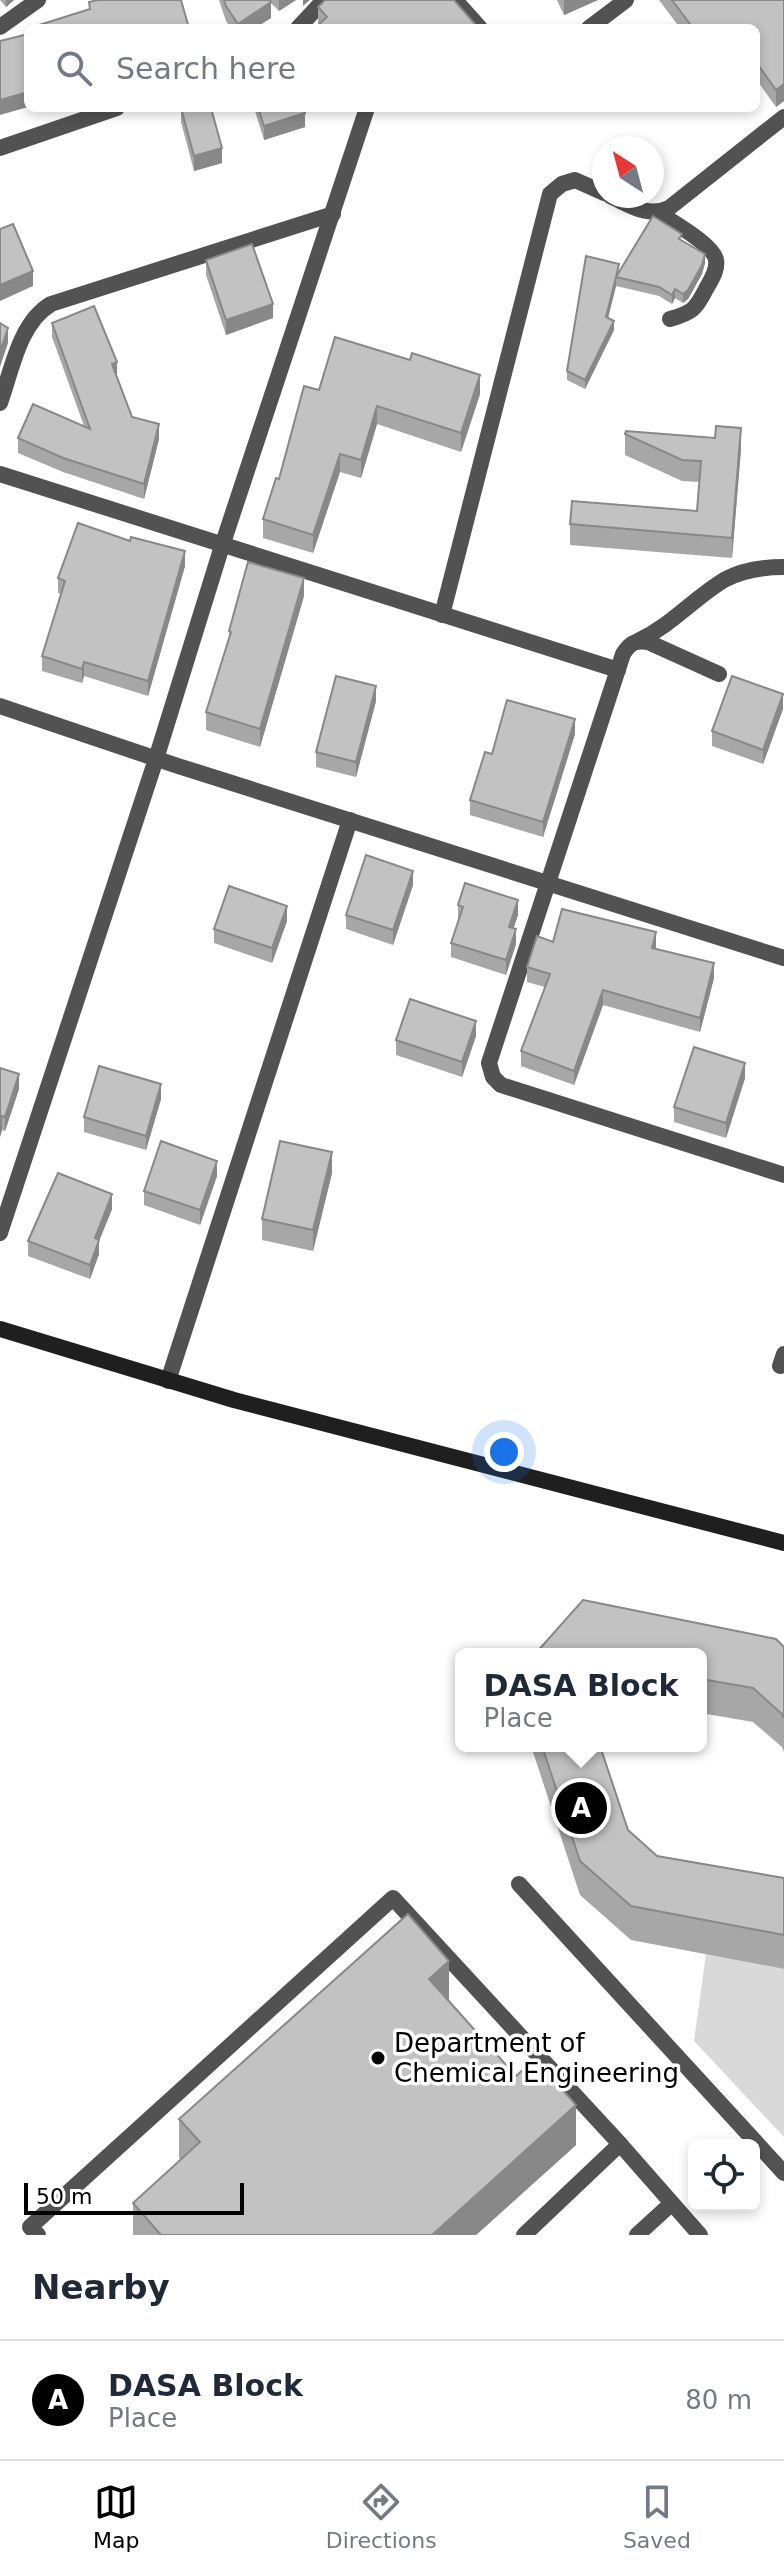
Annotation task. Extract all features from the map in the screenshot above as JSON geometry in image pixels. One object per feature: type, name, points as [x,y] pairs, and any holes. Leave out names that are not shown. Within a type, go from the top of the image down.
[{"type":"street","points":[[0,27],[38,0]]},
{"type":"street","points":[[302,24],[324,0]]},
{"type":"street","points":[[455,0],[476,24]]},
{"type":"street","points":[[594,24],[626,0]]},
{"type":"street","points":[[0,148],[105,112]]},
{"type":"street","points":[[0,1233],[366,112]]},
{"type":"street","points":[[659,213],[680,201],[784,117]]},
{"type":"street","points":[[442,615],[550,194],[562,184],[575,180],[592,188]]},
{"type":"street","points":[[636,208],[659,213],[706,245],[717,263],[695,309],[670,319]]},
{"type":"street","points":[[0,403],[29,326],[38,312],[51,304],[333,214]]},
{"type":"street","points":[[0,474],[618,670]]},
{"type":"street","points":[[784,567],[762,567],[723,581],[665,627],[629,645],[623,654],[489,1063],[493,1077],[501,1085],[784,1175]]},
{"type":"street","points":[[638,641],[648,642],[719,674]]},
{"type":"street","points":[[0,706],[156,759],[784,958]]},
{"type":"street","points":[[168,1381],[350,820]]},
{"type":"street","points":[[0,1329],[168,1381],[784,1543]]},
{"type":"street","points":[[519,1884],[784,2173]]},
{"type":"street","points":[[38,2235],[30,2227],[393,1898],[700,2235]]},
{"type":"street","points":[[524,2235],[620,2144]]},
{"type":"street","points":[[637,2235],[671,2204]]},
{"type":"shaded area","points":[[706,1954],[784,1969],[784,2137],[694,2041]]},
{"type":"building","points":[[181,0],[188,24],[42,24],[90,9],[89,2]]},
{"type":"building","points":[[224,0],[270,0],[271,2],[238,24]]},
{"type":"building","points":[[325,0],[454,0],[475,24],[319,24],[327,17],[318,7]]},
{"type":"building","points":[[672,0],[784,0],[784,84],[776,90],[760,68],[760,24],[690,24]]},
{"type":"building","points":[[24,35],[24,93],[0,100],[0,41]]},
{"type":"building","points":[[182,112],[212,112],[222,148],[194,156]]},
{"type":"building","points":[[259,112],[305,113],[264,126]]},
{"type":"building","points":[[653,216],[682,234],[679,239],[705,254],[702,265],[683,294],[675,289],[672,295],[659,287],[616,277]]},
{"type":"building","points":[[13,224],[33,271],[0,285],[0,229]]},
{"type":"building","points":[[252,244],[273,304],[226,320],[206,260]]},
{"type":"building","points":[[586,256],[619,264],[606,317],[614,321],[585,380],[567,371]]},
{"type":"building","points":[[94,306],[117,362],[112,364],[132,417],[159,424],[144,484],[63,458],[18,438],[33,404],[90,429],[52,323]]},
{"type":"building","points":[[0,323],[8,328],[0,352]]},
{"type":"building","points":[[335,337],[410,360],[412,353],[480,375],[461,433],[377,406],[361,460],[340,454],[313,535],[263,519],[276,478],[279,479],[304,386],[319,390]]},
{"type":"building","points":[[716,426],[741,428],[732,538],[570,524],[572,501],[697,511],[701,461],[682,460],[625,434],[626,431],[715,438]]},
{"type":"building","points":[[78,523],[130,541],[131,537],[185,551],[148,681],[84,662],[82,669],[42,656],[65,581],[58,578]]},
{"type":"building","points":[[248,562],[304,578],[260,729],[206,712],[231,632]]},
{"type":"building","points":[[336,676],[376,686],[356,762],[316,752]]},
{"type":"building","points":[[732,676],[783,694],[763,750],[712,731]]},
{"type":"building","points":[[507,700],[575,719],[543,822],[470,800],[485,752],[492,754]]},
{"type":"building","points":[[366,855],[413,871],[393,930],[346,915]]},
{"type":"building","points":[[465,883],[518,900],[509,927],[516,929],[506,960],[451,943],[463,907],[458,905]]},
{"type":"building","points":[[229,886],[287,906],[272,948],[214,929]]},
{"type":"building","points":[[562,909],[656,932],[652,948],[714,963],[700,1018],[603,990],[574,1071],[521,1051],[550,974],[527,967],[537,936],[553,942]]},
{"type":"building","points":[[410,999],[476,1021],[462,1062],[396,1040]]},
{"type":"building","points":[[694,1047],[745,1063],[726,1123],[674,1107]]},
{"type":"building","points":[[99,1066],[161,1084],[146,1136],[84,1117]]},
{"type":"building","points":[[0,1068],[19,1074],[5,1117],[2,1116],[0,1122]]},
{"type":"building","points":[[161,1141],[217,1161],[200,1210],[144,1191]]},
{"type":"building","points":[[280,1141],[332,1152],[313,1230],[262,1219]]},
{"type":"building","points":[[58,1173],[112,1194],[95,1238],[99,1240],[90,1265],[28,1241]]},
{"type":"building","points":[[583,1600],[776,1639],[784,1647],[784,1718],[753,1688],[707,1680],[707,1648],[540,1648]]},
{"type":"building","points":[[544,1752],[602,1752],[628,1830],[657,1856],[784,1878],[784,1935],[631,1906],[580,1861]]},
{"type":"building","name":"Department of Chemical Engineering","points":[[408,1914],[449,1961],[429,1979],[516,2076],[535,2059],[576,2105],[432,2235],[161,2235],[133,2203],[200,2142],[179,2119]]},
{"type":"place","name":"DASA Block","points":[[581,1808]]},
{"type":"place","name":"Department of Chemical Engineering","points":[[378,2058]]}]
